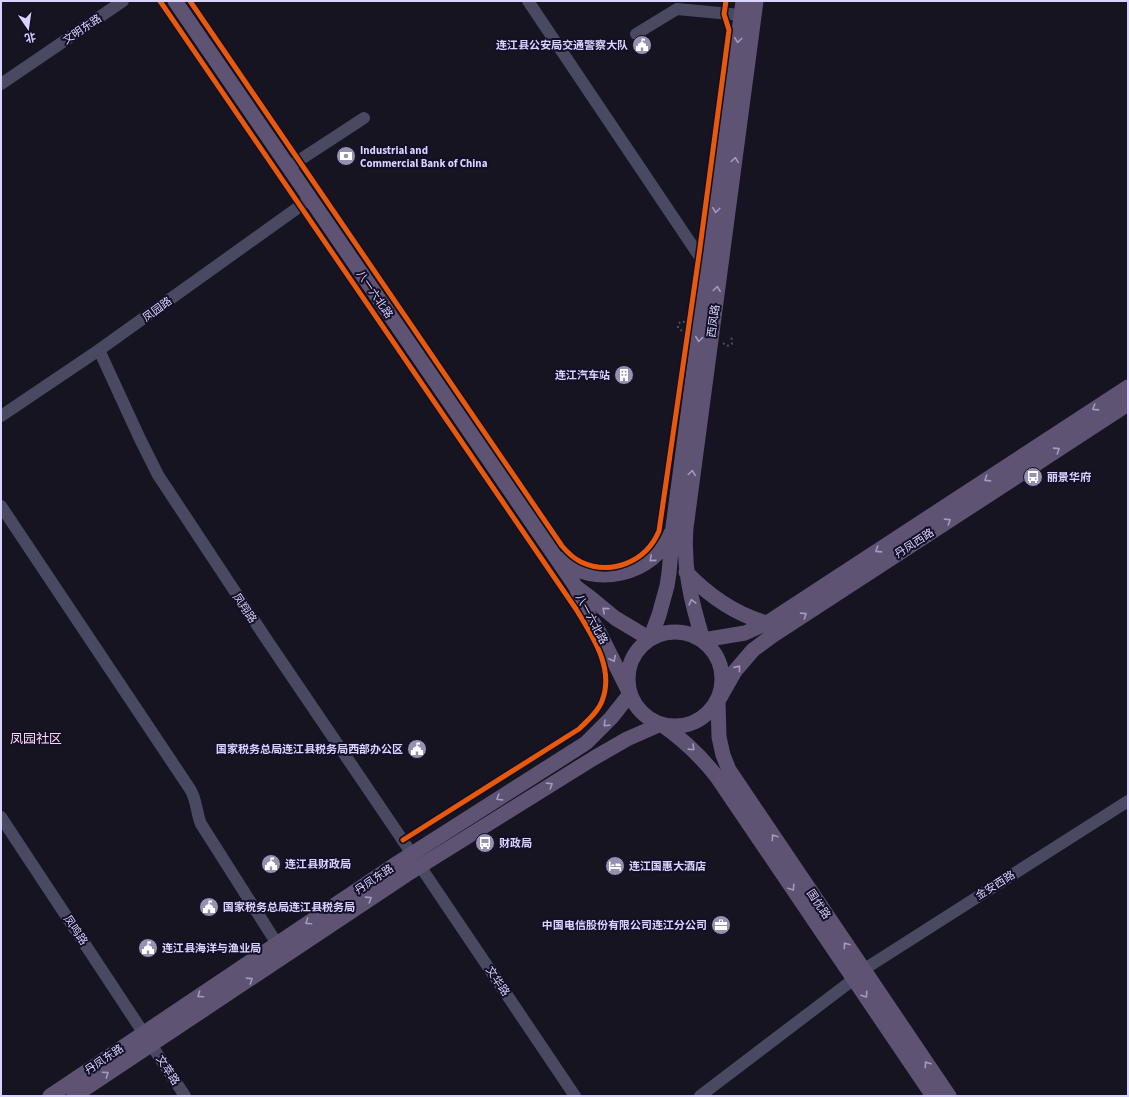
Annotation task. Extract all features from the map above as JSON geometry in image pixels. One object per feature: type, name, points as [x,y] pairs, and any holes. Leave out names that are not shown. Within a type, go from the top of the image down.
[{"type":"main road","name":"八一六北路","points":[[175,1],[576,587],[582,605],[599,632],[630,694]]},
{"type":"main road","name":"西凤路","points":[[703,640],[692,602],[686,572],[685,542],[687,512],[756,1]]},
{"type":"main road","name":"西凤路","points":[[650,639],[659,615],[669,573],[673,527],[742,8]]},
{"type":"main road","name":"丹凤西路","points":[[703,640],[745,633],[767,623],[1128,387]]},
{"type":"main road","name":"丹凤西路","points":[[718,701],[735,671],[753,650],[772,636],[1128,404]]},
{"type":"main road","points":[[551,551],[565,564],[585,572],[598,575],[622,573],[643,565],[655,556],[669,538],[673,527]]},
{"type":"main road","points":[[686,572],[701,587],[723,604],[751,618],[767,623]]},
{"type":"main road","name":"八一六北路","points":[[576,587],[615,618],[650,639]]},
{"type":"main road","points":[[671,631],[693,634],[713,649],[720,661],[723,674],[722,688],[718,701],[700,720],[687,724],[674,726],[661,724],[648,718],[637,707],[630,694],[628,682],[629,669],[633,657],[640,647],[650,639],[660,634],[671,631]]},
{"type":"main road","name":"丹凤东路","points":[[50,1096],[284,956],[345,914],[416,860],[586,743],[611,718],[630,694]]},
{"type":"main road","name":"国优路","points":[[718,701],[719,737],[723,755],[729,770],[933,1096]]},
{"type":"main road","name":"丹凤东路","points":[[74,1096],[148,1038],[276,944],[416,860],[626,739],[661,724]]},
{"type":"main road","name":"国优路","points":[[661,724],[680,737],[693,749],[717,777],[858,975],[949,1096]]},
{"type":"street","name":"文明东路","points":[[1,84],[123,1]]},
{"type":"street","points":[[528,1],[708,269]]},
{"type":"street","points":[[636,34],[677,9],[742,8]]},
{"type":"street","points":[[289,168],[364,118]]},
{"type":"street","name":"凤园路","points":[[1,416],[99,350],[310,199]]},
{"type":"street","name":"凤翔路","points":[[99,350],[158,475],[267,640],[416,860]]},
{"type":"street","points":[[1,506],[194,795],[197,814],[201,824],[284,956]]},
{"type":"street","name":"金安西路","points":[[700,1096],[858,975],[1128,801]]},
{"type":"street","name":"凤鸣路","points":[[1,817],[148,1038]]},
{"type":"street","name":"文华路","points":[[416,860],[576,1096]]},
{"type":"street","name":"文萃路","points":[[148,1038],[185,1096]]},
{"type":"path","points":[[682,331],[678,327],[680,322],[684,322],[688,326],[690,318]]},
{"type":"path","points":[[723,341],[726,346],[732,344],[732,339],[728,337]]},
{"type":"cycle path","points":[[160,1],[576,609],[595,641],[604,665],[606,676],[602,701],[595,713],[579,729],[403,840]]},
{"type":"cycle path","points":[[190,1],[562,546],[575,559],[592,566],[604,567],[615,567],[637,558],[646,551],[659,531],[699,255],[729,30],[724,14],[726,1]]},
{"type":"place","name":"连江县公安局交通警察大队","points":[[642,45]]},
{"type":"place","name":"Industrial and Commercial Bank of China","points":[[346,156]]},
{"type":"place","name":"连江汽车站","points":[[624,375]]},
{"type":"place","name":"丽景华府","points":[[1033,477]]},
{"type":"place","name":"国家税务总局连江县税务局西部办公区","points":[[417,749]]},
{"type":"place","name":"财政局","points":[[485,843]]},
{"type":"place","name":"连江县财政局","points":[[271,864]]},
{"type":"place","name":"连江国惠大酒店","points":[[615,866]]},
{"type":"place","name":"国家税务总局连江县税务局","points":[[209,907]]},
{"type":"place","name":"中国电信股份有限公司连江分公司","points":[[721,925]]},
{"type":"place","name":"连江县海洋与渔业局","points":[[148,948]]},
{"type":"district","name":"凤园社区","points":[[36,738]]}]
